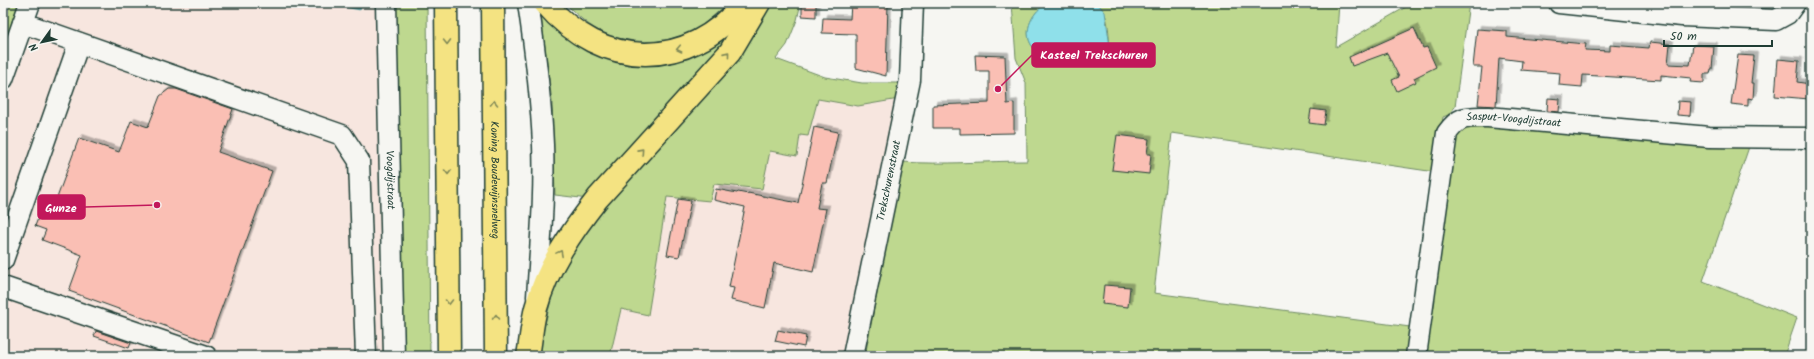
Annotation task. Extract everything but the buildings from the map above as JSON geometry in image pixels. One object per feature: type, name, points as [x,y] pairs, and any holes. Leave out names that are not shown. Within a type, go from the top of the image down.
[{"type":"highway","points":[[446,3],[449,356]]},
{"type":"highway","name":"Koning Boudewijnsnelweg","points":[[493,3],[496,356]]},
{"type":"highway","points":[[545,3],[559,19],[577,34],[599,45],[627,53],[657,53],[689,47],[716,32],[744,3]]},
{"type":"highway","points":[[528,356],[536,308],[549,275],[581,220],[598,198],[730,52],[759,3]]},
{"type":"street","points":[[3,79],[30,3]]},
{"type":"street","name":"Voogdijstraat","points":[[386,3],[394,356]]},
{"type":"street","points":[[528,3],[535,48],[543,146],[542,209],[536,308]]},
{"type":"street","name":"Trekschurenstraat","points":[[853,356],[910,80],[913,3]]},
{"type":"street","points":[[1559,3],[1682,16],[1776,20],[1787,14],[1795,3]]},
{"type":"street","points":[[23,23],[342,136],[359,161],[366,356]]},
{"type":"street","points":[[3,260],[79,43]]},
{"type":"street","name":"Sasput-Voogdijstraat","points":[[1416,356],[1447,133],[1455,122],[1469,117],[1488,117],[1709,138],[1811,138]]},
{"type":"street","points":[[3,287],[206,356]]},
{"type":"shaded area","points":[[43,3],[381,3],[386,356],[3,356],[3,111]]},
{"type":"shaded area","points":[[818,99],[858,106],[899,99],[845,356],[610,356],[621,308],[648,315],[667,197],[709,201],[714,184],[800,135],[808,136]]},
{"type":"green space","points":[[3,3],[21,3],[3,55]]},
{"type":"green space","points":[[389,3],[427,3],[430,356],[402,356]]},
{"type":"green space","points":[[565,3],[726,3],[724,7],[706,22],[685,35],[663,40],[640,41],[617,38],[600,31],[584,21]]},
{"type":"green space","points":[[767,3],[801,3],[797,20],[787,45],[776,59],[825,77],[862,83],[900,83],[899,99],[858,106],[818,99],[808,136],[800,135],[797,156],[770,151],[762,189],[714,184],[710,201],[667,197],[648,315],[621,309],[610,356],[537,356],[555,284],[590,223]]},
{"type":"green space","points":[[1012,3],[1048,3],[1043,6],[1034,16],[1028,34],[1029,40],[1033,47],[1041,55],[1084,59],[1110,47],[1105,15],[1099,6],[1093,3],[1339,3],[1336,47],[1413,3],[1469,3],[1455,107],[1448,115],[1443,117],[1435,172],[1172,133],[1154,293],[1410,327],[1406,356],[865,356],[902,162],[949,163],[1027,161],[1026,83],[1016,58]]},
{"type":"green space","points":[[540,9],[601,55],[733,32],[589,199],[555,195],[552,102]]},
{"type":"green space","points":[[1469,123],[1750,144],[1703,281],[1797,318],[1784,356],[1420,356],[1455,136]]},
{"type":"water","points":[[1048,3],[1098,4],[1105,12],[1110,47],[1084,59],[1041,55],[1032,46],[1028,34],[1034,16],[1043,6]]},
{"type":"waterway","points":[[333,3],[359,8]]},
{"type":"place","name":"Kasteel Trekschuren","points":[[998,89]]},
{"type":"place","name":"Gunze","points":[[157,205]]}]
